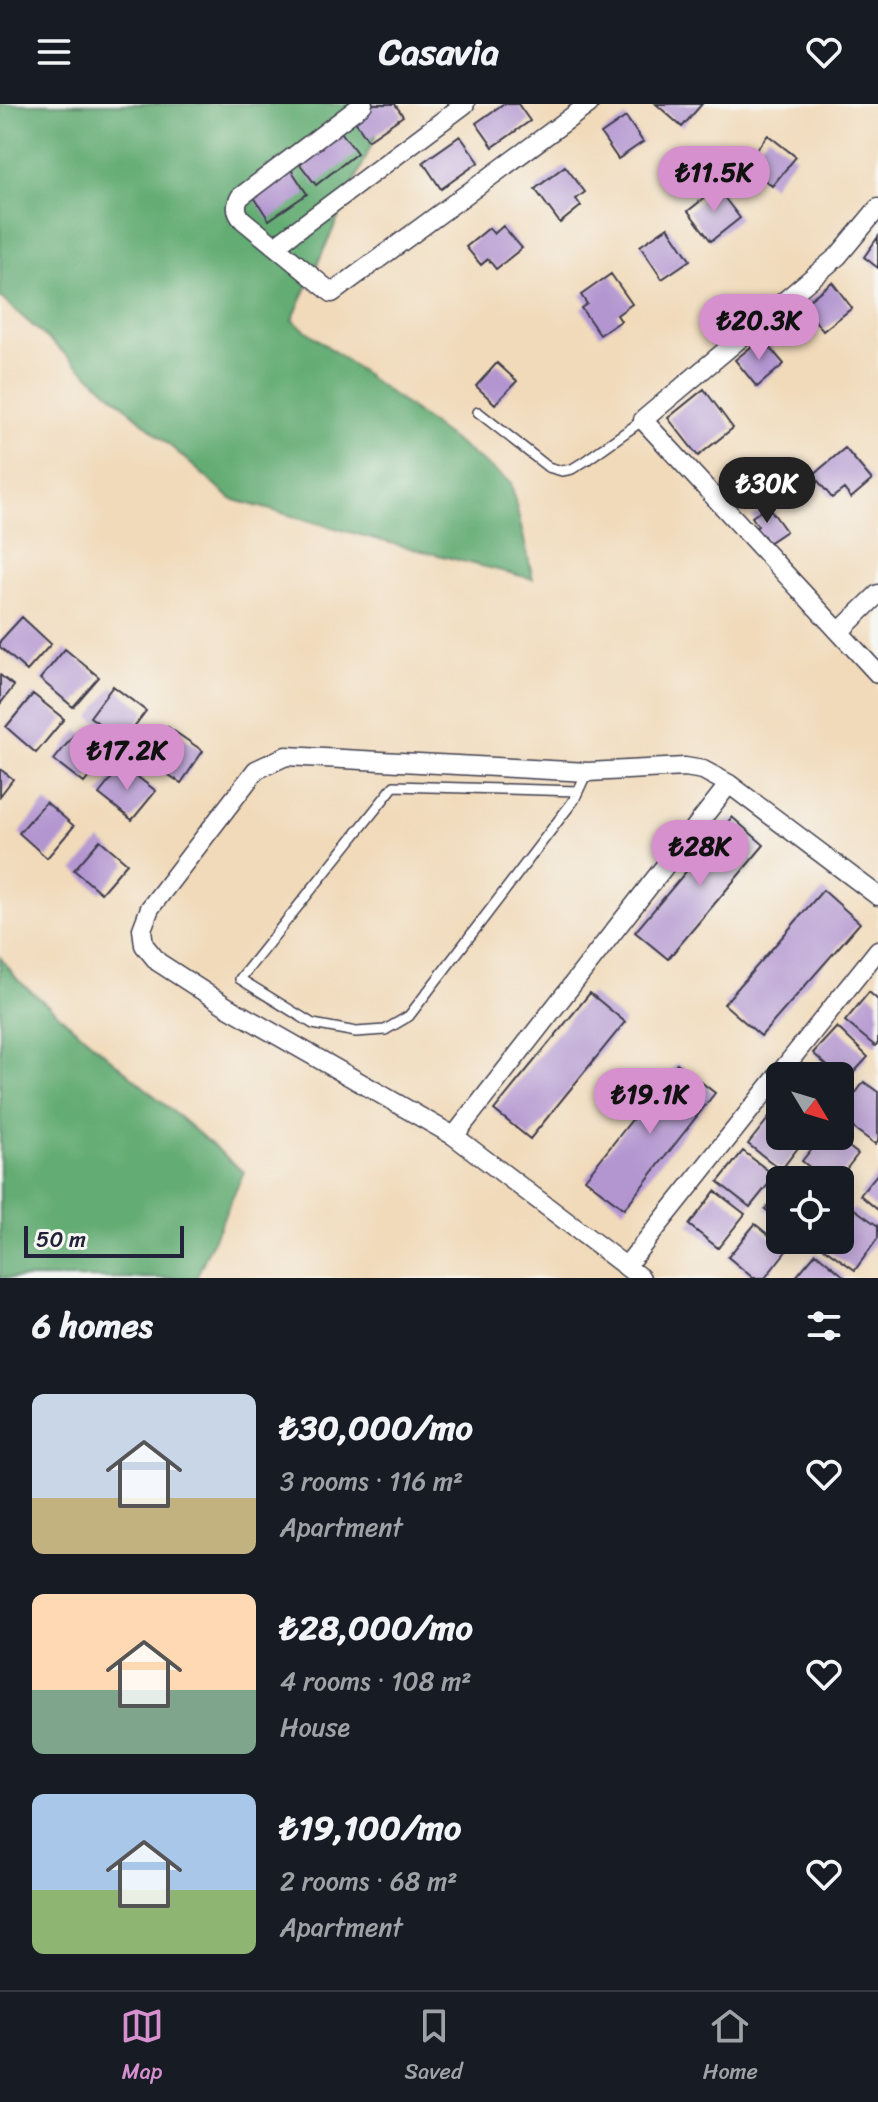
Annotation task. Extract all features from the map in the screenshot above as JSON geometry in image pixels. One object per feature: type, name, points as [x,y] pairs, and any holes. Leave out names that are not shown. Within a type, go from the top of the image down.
[{"type":"street","points":[[363,104],[240,197],[237,203],[239,216],[332,293],[589,104]]},
{"type":"street","points":[[275,246],[465,104]]},
{"type":"street","points":[[878,208],[838,256],[643,420],[878,674]]},
{"type":"street","points":[[839,632],[878,594]]},
{"type":"street","points":[[878,896],[729,784],[703,770],[685,767],[588,772],[286,756],[256,770],[150,908],[142,929],[144,945],[158,962],[226,1006],[454,1136],[634,1272],[878,950]]},
{"type":"street","points":[[454,1136],[729,784]]},
{"type":"lane","points":[[478,412],[548,467],[562,471],[585,461],[643,420]]},
{"type":"lane","points":[[578,791],[394,786],[240,979],[313,1024],[356,1032],[385,1030],[409,1016],[574,800],[588,772]]},
{"type":"green space","points":[[0,104],[390,104],[292,320],[511,483],[533,579],[231,499],[0,297]]},
{"type":"green space","points":[[0,957],[18,980],[244,1172],[196,1278],[0,1278]]},
{"type":"building","points":[[374,104],[395,104],[403,116],[368,140],[353,118]]},
{"type":"building","points":[[503,104],[518,104],[530,121],[493,147],[476,123]]},
{"type":"building","points":[[656,104],[702,104],[682,127]]},
{"type":"building","points":[[626,117],[643,142],[618,159],[601,134]]},
{"type":"building","points":[[338,128],[357,153],[316,185],[296,159]]},
{"type":"building","points":[[768,135],[796,157],[772,186],[745,164]]},
{"type":"building","points":[[460,136],[479,162],[441,189],[423,162]]},
{"type":"building","points":[[565,166],[585,192],[576,199],[581,206],[560,223],[535,189]]},
{"type":"building","points":[[290,168],[307,194],[269,220],[252,194]]},
{"type":"building","points":[[717,188],[740,218],[711,241],[688,211]]},
{"type":"building","points":[[503,226],[522,248],[496,269],[488,259],[481,265],[466,247],[489,228],[494,234]]},
{"type":"building","points":[[668,227],[690,260],[662,279],[640,246]]},
{"type":"building","points":[[878,237],[878,268],[864,257]]},
{"type":"building","points":[[611,274],[632,304],[617,315],[621,321],[600,335],[581,308],[587,304],[581,295]]},
{"type":"building","points":[[832,282],[852,308],[823,331],[803,305]]},
{"type":"building","points":[[762,338],[784,364],[757,387],[735,360]]},
{"type":"building","points":[[497,363],[517,381],[495,404],[476,386]]},
{"type":"building","points":[[704,389],[733,428],[698,456],[668,418]]},
{"type":"building","points":[[845,448],[872,480],[851,498],[844,489],[832,498],[813,475]]},
{"type":"building","points":[[768,506],[786,531],[768,543],[764,536],[758,540],[752,531],[758,526],[752,517]]},
{"type":"building","points":[[22,617],[51,644],[27,671],[0,647],[0,641]]},
{"type":"building","points":[[65,649],[99,677],[73,707],[40,679]]},
{"type":"building","points":[[0,675],[14,686],[0,704]]},
{"type":"building","points":[[113,686],[146,711],[123,741],[90,717]]},
{"type":"building","points":[[33,694],[64,719],[36,753],[6,727]]},
{"type":"building","points":[[168,727],[203,751],[181,783],[145,759]]},
{"type":"building","points":[[78,730],[107,754],[84,783],[54,760]]},
{"type":"building","points":[[122,765],[156,791],[132,820],[99,794]]},
{"type":"building","points":[[0,769],[13,779],[0,796]]},
{"type":"building","points":[[46,802],[74,826],[47,858],[19,833]]},
{"type":"building","points":[[732,817],[764,845],[668,959],[635,932]]},
{"type":"building","points":[[100,840],[127,863],[101,893],[74,870]]},
{"type":"building","points":[[823,890],[860,923],[761,1036],[724,1004]]},
{"type":"building","points":[[869,992],[878,1000],[878,1043],[875,1046],[845,1021]]},
{"type":"building","points":[[590,993],[625,1022],[530,1139],[494,1110]]},
{"type":"building","points":[[837,1027],[868,1057],[854,1072],[854,1062],[823,1062],[813,1053]]},
{"type":"building","points":[[677,1063],[715,1093],[624,1209],[585,1179]]},
{"type":"building","points":[[864,1082],[878,1092],[878,1141],[875,1144],[854,1128],[854,1095]]},
{"type":"building","points":[[766,1122],[766,1150],[796,1150],[784,1166],[776,1166],[748,1144]]},
{"type":"building","points":[[811,1150],[853,1150],[858,1154],[849,1166],[808,1166],[802,1161]]},
{"type":"building","points":[[743,1151],[766,1169],[766,1187],[750,1207],[718,1182]]},
{"type":"building","points":[[878,1173],[878,1210],[860,1195]]},
{"type":"building","points":[[715,1191],[745,1214],[718,1248],[689,1225]]},
{"type":"building","points":[[854,1209],[878,1226],[878,1238],[855,1270],[832,1254],[854,1254]]},
{"type":"building","points":[[755,1224],[766,1233],[766,1254],[784,1254],[765,1278],[753,1278],[728,1257]]},
{"type":"building","points":[[817,1254],[846,1278],[795,1278]]}]
